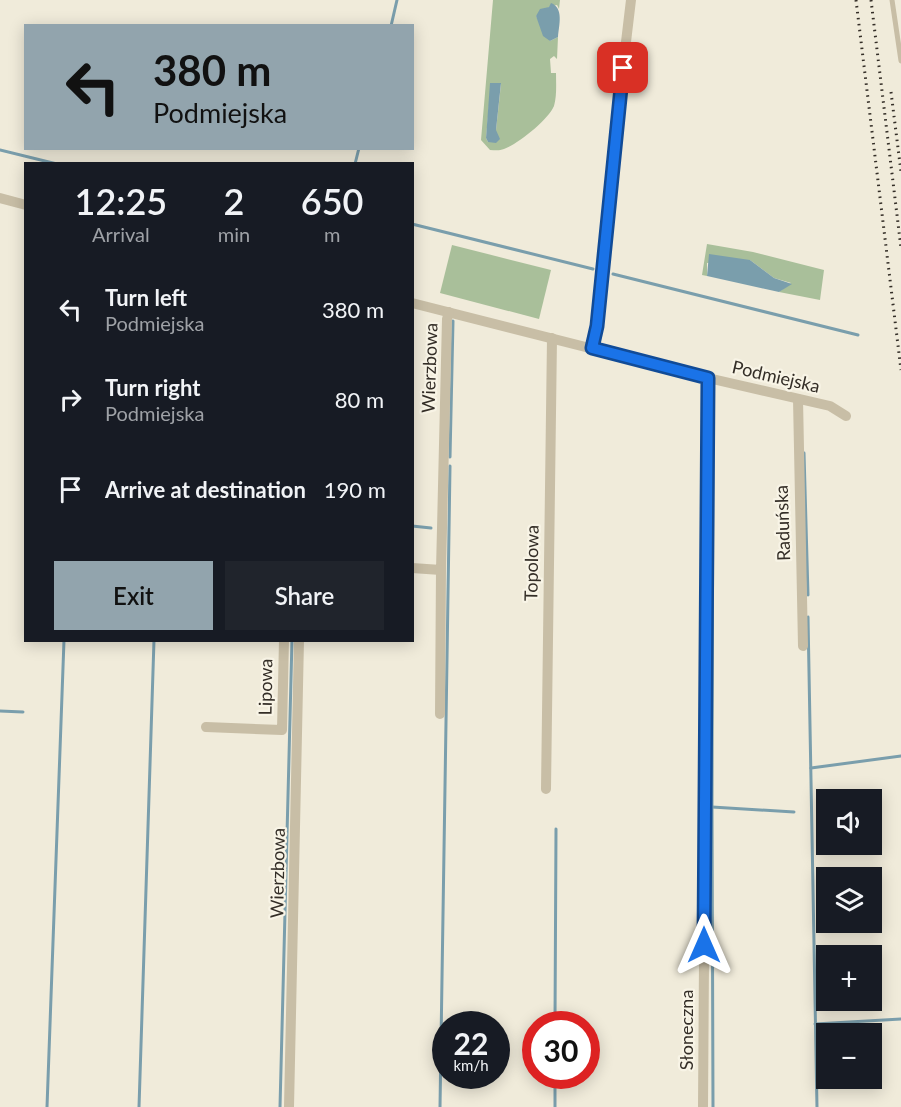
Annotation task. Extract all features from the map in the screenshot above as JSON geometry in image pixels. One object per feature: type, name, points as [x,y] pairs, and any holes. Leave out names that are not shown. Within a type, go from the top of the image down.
[{"type":"street","points":[[592,348],[597,326],[618,109],[632,0]]},
{"type":"street","points":[[0,198],[24,204]]},
{"type":"street","name":"Podmiejska","points":[[414,303],[708,378],[830,406],[846,416]]},
{"type":"street","name":"Wierzbowa","points":[[440,714],[441,570],[449,312]]},
{"type":"street","name":"Topolowa","points":[[546,789],[552,338]]},
{"type":"street","name":"Słoneczna","points":[[703,1107],[708,378]]},
{"type":"street","name":"Raduńska","points":[[798,399],[803,646]]},
{"type":"street","points":[[414,568],[441,570]]},
{"type":"street","name":"Lipowa","points":[[206,727],[282,730],[284,642]]},
{"type":"street","name":"Wierzbowa","points":[[289,1107],[299,642]]},
{"type":"lane","points":[[892,0],[901,61]]},
{"type":"green space","points":[[493,0],[560,0],[559,9],[557,5],[549,7],[536,16],[550,41],[558,37],[557,59],[554,56],[550,59],[551,73],[556,73],[556,94],[551,112],[524,137],[500,150],[490,150],[481,140]],"holes":[[[491,83],[501,84],[496,130],[488,142],[486,138]]]},
{"type":"green space","points":[[707,244],[753,252],[824,270],[820,300],[779,292],[791,283],[774,278],[750,260],[707,263],[707,276],[702,275]]},
{"type":"green space","points":[[452,245],[551,270],[539,319],[440,293]]},
{"type":"water","points":[[551,3],[558,9],[560,22],[558,37],[550,41],[543,36],[536,16],[540,9],[549,7]]},
{"type":"water","points":[[490,83],[501,83],[496,130],[500,139],[496,143],[488,142],[486,138]]},
{"type":"water","points":[[709,254],[750,260],[774,278],[792,284],[779,292],[707,276]]},
{"type":"waterway","points":[[391,24],[397,0]]},
{"type":"waterway","points":[[0,150],[49,162]]},
{"type":"waterway","points":[[356,162],[358,150]]},
{"type":"waterway","points":[[414,224],[593,269]]},
{"type":"waterway","points":[[613,274],[858,335]]},
{"type":"waterway","points":[[450,457],[453,321]]},
{"type":"waterway","points":[[713,385],[713,1107]]},
{"type":"waterway","points":[[804,453],[808,595]]},
{"type":"waterway","points":[[440,1107],[450,466]]},
{"type":"waterway","points":[[414,526],[431,528]]},
{"type":"waterway","points":[[808,617],[817,1107]]},
{"type":"waterway","points":[[47,1107],[64,642]]},
{"type":"waterway","points":[[139,1107],[154,642]]},
{"type":"waterway","points":[[280,1107],[292,642]]},
{"type":"waterway","points":[[0,711],[23,712]]},
{"type":"waterway","points":[[811,768],[901,756]]},
{"type":"waterway","points":[[712,807],[794,812]]},
{"type":"waterway","points":[[555,1011],[556,829]]},
{"type":"waterway","points":[[815,1024],[901,1019]]},
{"type":"waterway","points":[[555,1089],[555,1107]]},
{"type":"railway","points":[[856,0],[901,370]]},
{"type":"railway","points":[[871,0],[901,248]]},
{"type":"railway","points":[[891,92],[901,172]]},
{"type":"route","points":[[623,68],[597,326],[592,348],[708,378],[704,945]]}]
